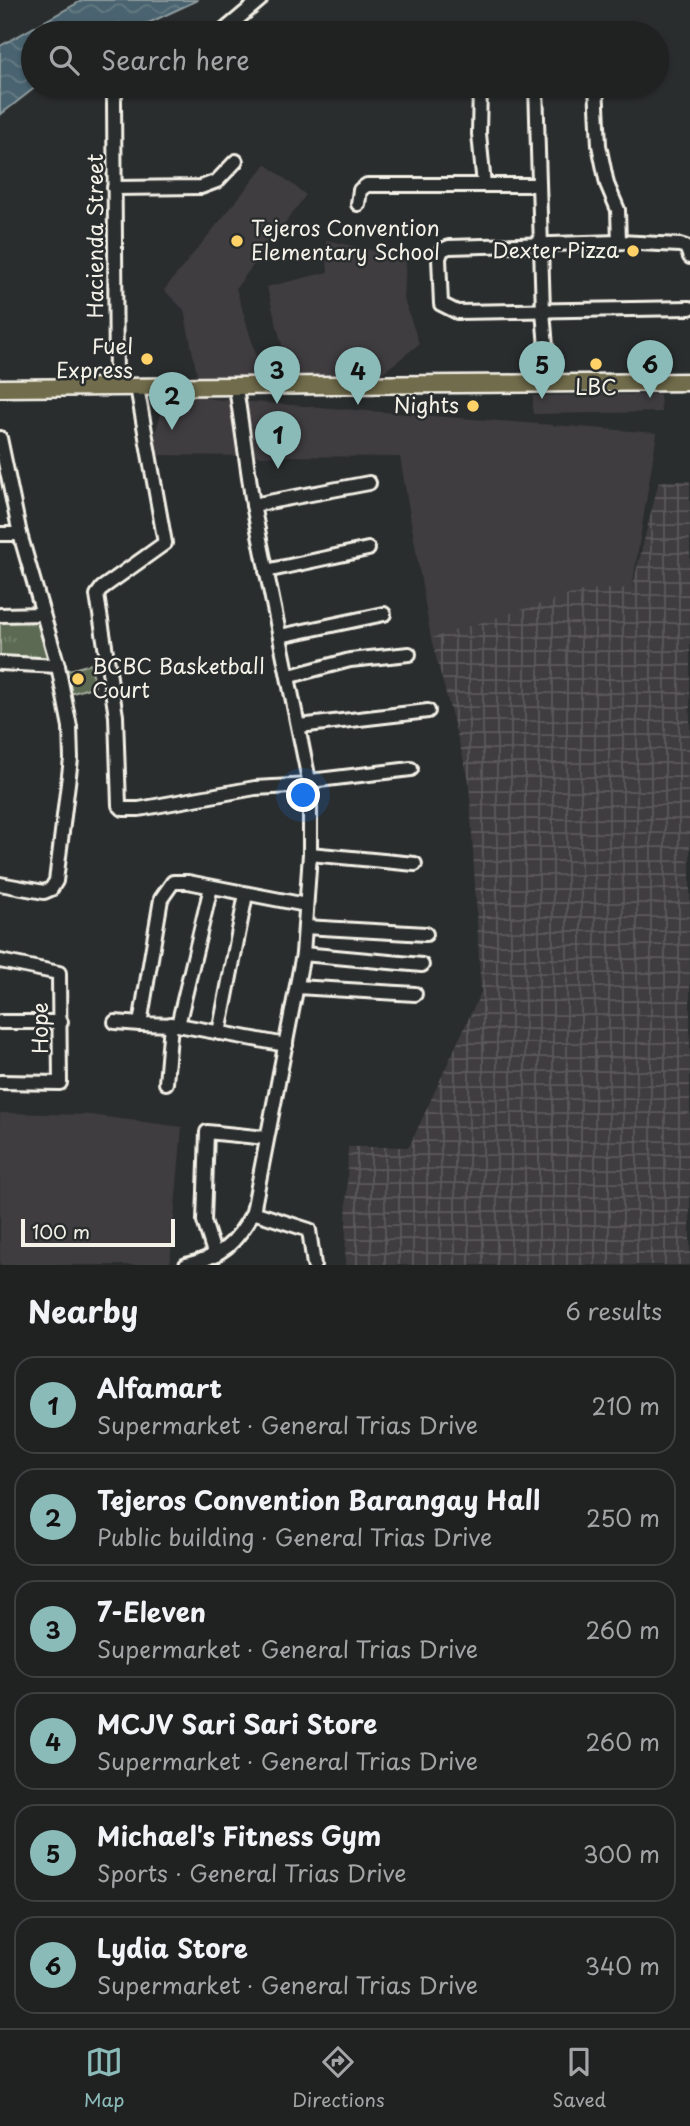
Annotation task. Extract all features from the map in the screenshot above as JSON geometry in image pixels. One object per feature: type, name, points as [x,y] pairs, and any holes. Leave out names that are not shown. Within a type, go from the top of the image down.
[{"type":"main road","points":[[0,388],[690,382]]},
{"type":"street","points":[[235,21],[260,0]]},
{"type":"street","name":"Hacienda Street","points":[[114,98],[116,387]]},
{"type":"street","points":[[480,98],[479,134],[484,185]]},
{"type":"street","points":[[536,98],[543,311],[549,383]]},
{"type":"street","points":[[597,98],[599,145],[607,184],[618,210],[619,242]]},
{"type":"street","points":[[114,188],[201,187],[217,181],[236,162]]},
{"type":"street","points":[[358,204],[360,190],[367,185],[539,185]]},
{"type":"street","points":[[690,257],[686,247],[680,245],[619,242],[445,248],[439,258],[439,298],[444,307],[457,312],[690,308]]},
{"type":"street","points":[[137,387],[165,543],[102,588],[97,595],[116,716],[119,804],[123,809],[139,809],[255,788],[411,769]]},
{"type":"street","points":[[186,1265],[215,1256],[239,1239],[253,1212],[297,987],[306,927],[310,783],[253,505],[236,387]]},
{"type":"street","points":[[0,438],[20,534],[58,666],[70,727],[71,759],[56,880],[51,889],[44,891],[0,884]]},
{"type":"street","points":[[253,505],[369,483]]},
{"type":"street","points":[[0,534],[20,534]]},
{"type":"street","points":[[266,570],[368,550]]},
{"type":"street","points":[[0,615],[43,614]]},
{"type":"street","points":[[280,636],[384,614]]},
{"type":"street","points":[[289,676],[350,660],[408,654]]},
{"type":"street","points":[[0,663],[58,666]]},
{"type":"street","points":[[299,726],[328,720],[428,711]]},
{"type":"street","points":[[310,854],[415,864]]},
{"type":"street","points":[[141,1024],[161,899],[173,882],[306,905]]},
{"type":"street","points":[[166,1083],[174,1025],[211,887]]},
{"type":"street","points":[[219,1033],[246,894]]},
{"type":"street","points":[[306,927],[426,934]]},
{"type":"street","points":[[303,954],[422,965]]},
{"type":"street","name":"Hope","points":[[0,961],[59,973],[61,1022],[60,1083],[0,1082]]},
{"type":"street","points":[[297,987],[415,994]]},
{"type":"street","points":[[0,1022],[61,1022]]},
{"type":"street","points":[[115,1022],[174,1025],[286,1045]]},
{"type":"street","points":[[215,1256],[204,1221],[207,1132],[266,1138]]},
{"type":"street","points":[[253,1212],[309,1230],[314,1265]]},
{"type":"shaded area","name":"Tejeros Convention Elementary School","points":[[266,164],[306,195],[236,288],[263,379],[199,384],[184,310],[164,290]]},
{"type":"shaded area","points":[[326,240],[406,258],[404,299],[419,344],[380,375],[290,377],[267,287],[328,272]]},
{"type":"shaded area","points":[[169,386],[212,399],[657,433],[632,588],[431,638],[400,457],[149,455]]},
{"type":"shaded area","points":[[660,394],[661,412],[533,414],[533,396]]},
{"type":"shaded area","points":[[659,481],[690,481],[690,1265],[345,1265],[348,1147],[409,1147],[481,992],[469,780],[431,638],[585,590],[632,588]]},
{"type":"shaded area","points":[[0,1113],[90,1115],[182,1127],[170,1265],[0,1265]]},
{"type":"green space","points":[[0,619],[41,620],[54,662],[0,658]]},
{"type":"green space","name":"BCBC Basketball Court","points":[[91,664],[95,686],[67,695],[62,672]]},
{"type":"water","points":[[83,0],[198,0],[153,21],[45,21]]},
{"type":"water","points":[[21,34],[22,98],[0,115],[0,46]]},
{"type":"place","name":"Tejeros Convention Elementary School","points":[[237,241]]},
{"type":"place","name":"Dexter Pizza","points":[[633,251]]},
{"type":"place","name":"Fuel Express","points":[[147,359]]},
{"type":"place","name":"LBC","points":[[596,364]]},
{"type":"place","name":"Lydia Store","points":[[650,398]]},
{"type":"place","name":"Michael's Fitness Gym","points":[[542,399]]},
{"type":"place","name":"7-Eleven","points":[[277,404]]},
{"type":"place","name":"MCJV Sari Sari Store","points":[[358,405]]},
{"type":"place","name":"Nights","points":[[473,406]]},
{"type":"place","name":"Tejeros Convention Barangay Hall","points":[[172,430]]},
{"type":"place","name":"Alfamart","points":[[278,469]]},
{"type":"place","name":"BCBC Basketball Court","points":[[78,679]]}]
